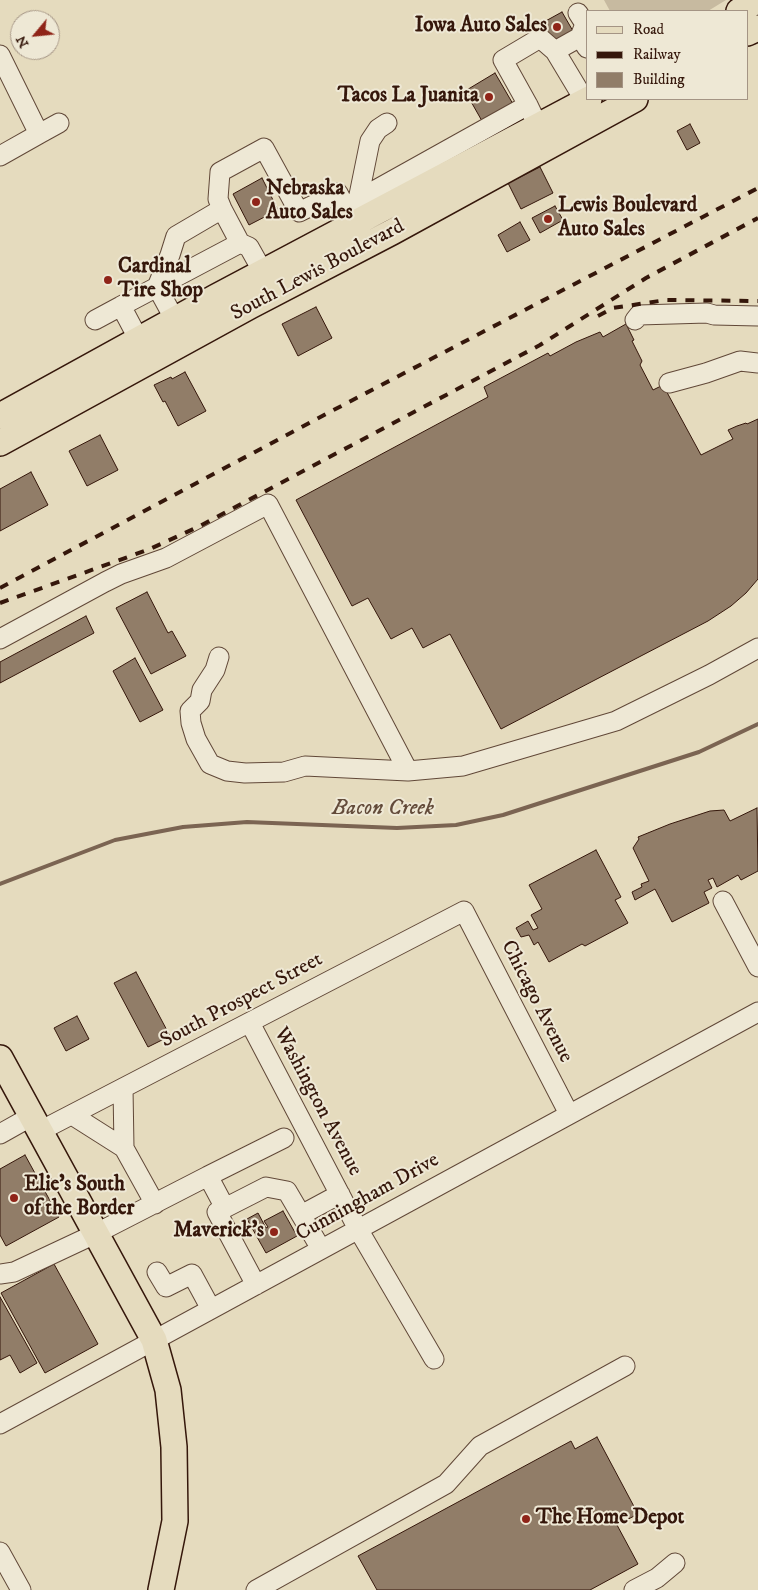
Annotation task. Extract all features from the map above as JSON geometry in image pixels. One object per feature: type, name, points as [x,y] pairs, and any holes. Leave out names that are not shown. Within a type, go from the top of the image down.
[{"type":"main road","points":[[741,10],[758,0]]},
{"type":"main road","name":"South Lewis Boulevard","points":[[0,416],[264,272],[353,210],[533,115],[587,100]]},
{"type":"main road","name":"South Lewis Boulevard","points":[[0,443],[632,100]]},
{"type":"main road","points":[[0,1058],[154,1340],[168,1390],[174,1447],[175,1521],[161,1590]]},
{"type":"street","points":[[555,50],[583,42],[584,24],[578,13]]},
{"type":"street","points":[[533,115],[503,60],[540,38],[555,50],[586,98]]},
{"type":"street","points":[[0,55],[39,134]]},
{"type":"street","points":[[0,156],[59,123]]},
{"type":"street","points":[[353,210],[370,141],[378,129],[387,124]]},
{"type":"street","points":[[264,272],[249,247],[240,243],[222,209],[218,199],[220,172],[264,148],[299,212],[338,192],[353,210]]},
{"type":"street","points":[[157,287],[176,236],[222,209]]},
{"type":"street","points":[[95,320],[240,243]]},
{"type":"street","points":[[157,287],[175,320]]},
{"type":"street","points":[[121,306],[139,340]]},
{"type":"street","points":[[635,320],[638,315],[698,313],[714,316],[758,316]]},
{"type":"street","points":[[669,383],[740,361],[758,363]]},
{"type":"street","points":[[0,639],[113,578],[166,558],[268,504],[408,771]]},
{"type":"street","points":[[219,657],[215,670],[202,690],[200,701],[190,711],[191,723],[196,739],[210,764],[227,770],[245,773],[284,772],[305,766],[408,771],[463,766],[616,721],[709,676],[758,648]]},
{"type":"street","points":[[723,901],[758,967]]},
{"type":"street","name":"South Prospect Street","points":[[0,1134],[72,1115],[464,911]]},
{"type":"street","name":"Chicago Avenue","points":[[464,911],[569,1114]]},
{"type":"street","name":"Cunningham Drive","points":[[0,1424],[758,1012]]},
{"type":"street","name":"Washington Avenue","points":[[250,1023],[358,1229],[434,1359]]},
{"type":"street","points":[[123,1088],[124,1148],[155,1204]]},
{"type":"street","points":[[72,1115],[124,1148]]},
{"type":"street","points":[[0,1274],[14,1272],[95,1234],[284,1138]]},
{"type":"street","points":[[208,1176],[225,1208]]},
{"type":"street","points":[[256,1285],[217,1212],[266,1187],[287,1191],[321,1249]]},
{"type":"street","points":[[301,1215],[340,1194]]},
{"type":"street","points":[[157,1272],[166,1287],[192,1274],[211,1309]]},
{"type":"street","points":[[256,1590],[446,1484],[480,1446],[625,1366]]},
{"type":"street","points":[[0,1552],[20,1590]]},
{"type":"street","points":[[634,1590],[657,1578],[674,1563]]},
{"type":"shaded area","points":[[604,0],[726,0],[710,10],[609,10]]},
{"type":"building","name":"Iowa Auto Sales","points":[[562,12],[573,31],[553,43],[542,23]]},
{"type":"building","name":"Tacos La Juanita","points":[[495,73],[513,104],[482,121],[465,91]]},
{"type":"building","points":[[690,124],[700,143],[687,150],[677,131]]},
{"type":"building","points":[[540,167],[553,193],[521,209],[508,183]]},
{"type":"building","name":"Nebraska Auto Sales","points":[[262,178],[278,210],[249,225],[233,194]]},
{"type":"building","name":"Lewis Boulevard Auto Sales","points":[[555,206],[563,220],[540,233],[532,218]]},
{"type":"building","points":[[520,222],[530,240],[507,252],[498,235]]},
{"type":"building","points":[[316,307],[332,338],[298,356],[282,324]]},
{"type":"building","points":[[626,324],[642,361],[640,365],[653,390],[663,385],[701,455],[733,439],[728,430],[758,419],[758,579],[731,606],[708,621],[501,729],[450,634],[423,648],[412,628],[391,639],[368,598],[352,606],[296,500],[488,397],[484,387],[548,353],[550,356],[600,332],[603,337]]},
{"type":"building","points":[[185,372],[206,411],[178,426],[154,385]]},
{"type":"building","points":[[100,435],[118,470],[87,486],[69,451]]},
{"type":"building","points":[[31,472],[48,505],[0,531],[0,489]]},
{"type":"building","points":[[147,592],[168,633],[172,631],[186,656],[151,674],[116,608]]},
{"type":"building","points":[[86,616],[94,633],[0,683],[0,662]]},
{"type":"building","points":[[135,658],[163,710],[140,722],[113,671]]},
{"type":"building","points":[[757,808],[758,871],[741,880],[738,875],[717,887],[713,878],[708,880],[712,888],[704,892],[709,903],[672,922],[655,889],[635,900],[632,892],[642,887],[641,884],[649,881],[633,848],[639,839],[638,837],[710,811],[724,810],[730,821]]},
{"type":"building","points":[[596,850],[621,897],[615,900],[628,923],[585,946],[582,944],[549,962],[538,942],[534,945],[529,935],[521,937],[516,928],[528,921],[533,930],[538,928],[531,915],[542,909],[529,885]]},
{"type":"building","points":[[136,972],[170,1036],[148,1047],[114,983]]},
{"type":"building","points":[[77,1016],[89,1039],[66,1051],[54,1028]]},
{"type":"building","points":[[25,1155],[59,1217],[6,1246],[0,1235],[0,1169]]},
{"type":"building","name":"Maverick's","points":[[283,1211],[297,1236],[266,1253],[247,1219],[258,1213],[266,1228],[268,1227],[264,1221]]},
{"type":"building","points":[[54,1264],[98,1344],[45,1373],[1,1293]]},
{"type":"building","points":[[0,1297],[37,1363],[20,1373],[10,1355],[0,1360]]},
{"type":"building","name":"The Home Depot","points":[[597,1437],[638,1514],[617,1525],[638,1564],[590,1590],[377,1590],[358,1556],[571,1441],[575,1449]]},
{"type":"waterway","name":"Bacon Creek","points":[[0,884],[115,840],[183,827],[247,822],[397,828],[456,825],[503,815],[699,752],[758,724]]},
{"type":"railway","points":[[0,588],[326,414],[758,188]]},
{"type":"railway","points":[[0,603],[150,549],[198,527],[540,345],[646,278],[758,218]]},
{"type":"railway","points":[[598,316],[613,308],[666,300],[758,301]]},
{"type":"place","name":"Iowa Auto Sales","points":[[557,27]]},
{"type":"place","name":"Tacos La Juanita","points":[[489,97]]},
{"type":"place","name":"Nebraska Auto Sales","points":[[256,202]]},
{"type":"place","name":"Lewis Boulevard Auto Sales","points":[[548,219]]},
{"type":"place","name":"Cardinal Tire Shop","points":[[108,280]]},
{"type":"place","name":"Elie's South of the Border","points":[[14,1198]]},
{"type":"place","name":"Maverick's","points":[[274,1232]]},
{"type":"place","name":"The Home Depot","points":[[526,1519]]}]
